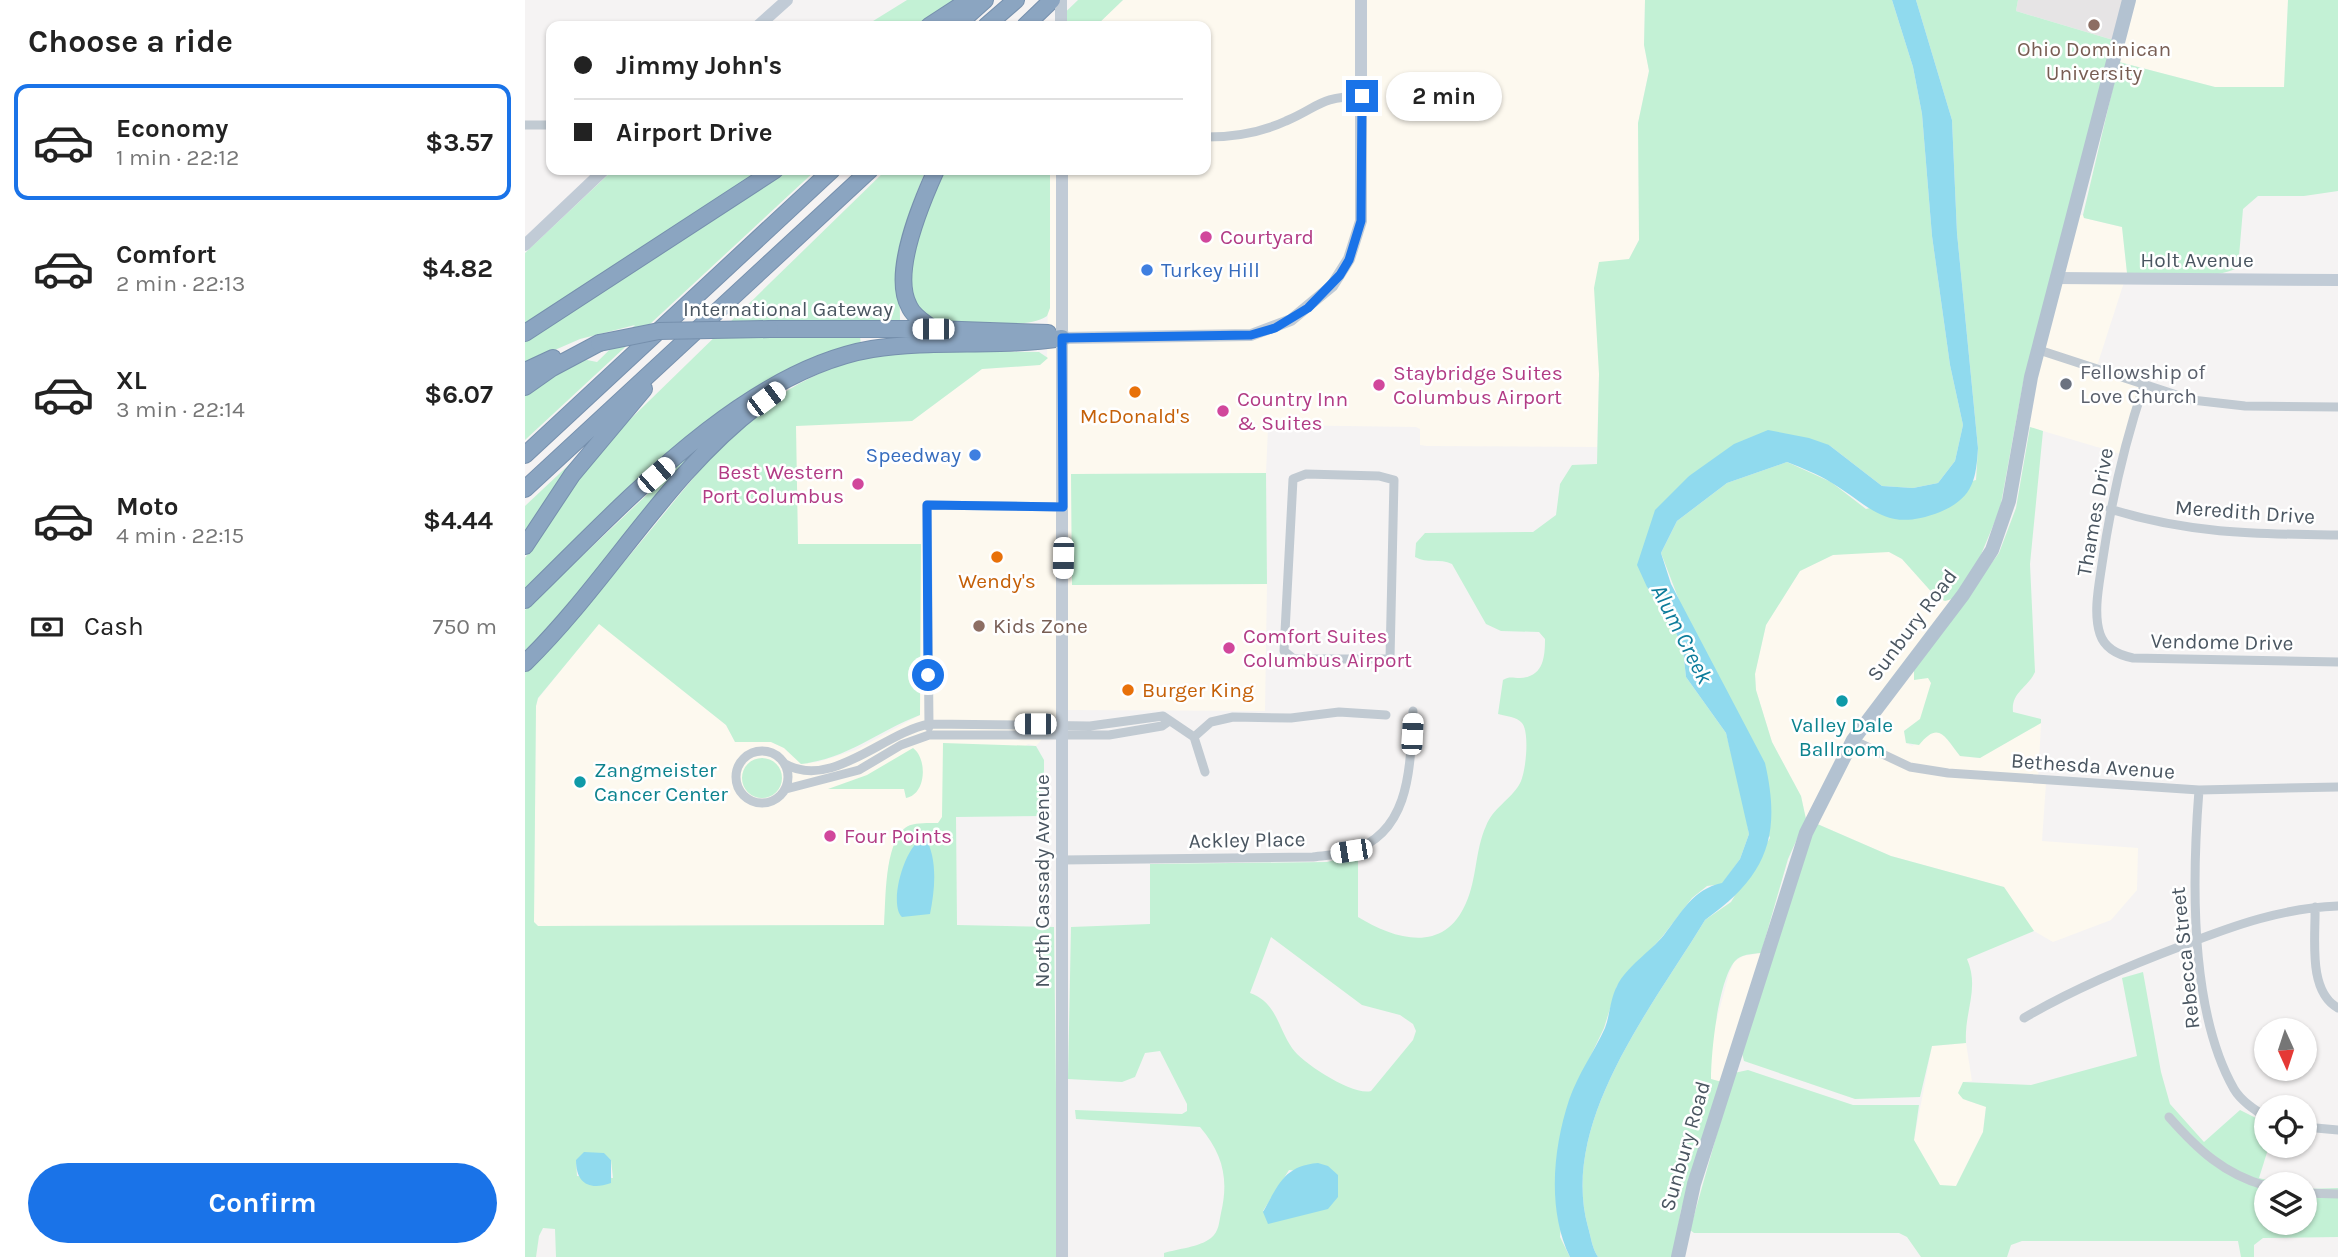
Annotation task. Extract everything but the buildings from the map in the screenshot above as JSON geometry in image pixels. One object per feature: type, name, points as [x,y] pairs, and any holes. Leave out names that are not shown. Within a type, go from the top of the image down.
[{"type":"highway","points":[[937,21],[969,0]]},
{"type":"highway","points":[[962,21],[985,0]]},
{"type":"highway","points":[[992,21],[1016,0]]},
{"type":"highway","points":[[1030,21],[1052,0]]},
{"type":"highway","points":[[1043,21],[1061,0]]},
{"type":"highway","points":[[525,333],[767,175]]},
{"type":"highway","points":[[525,455],[827,175]]},
{"type":"highway","points":[[525,489],[865,175]]},
{"type":"highway","points":[[933,329],[909,308],[904,294],[912,225],[934,175]]},
{"type":"highway","name":"International Gateway","points":[[525,370],[572,350],[659,331],[933,329],[1043,332],[1062,338]]},
{"type":"highway","points":[[525,546],[578,467],[689,337]]},
{"type":"highway","name":"International Gateway","points":[[525,600],[656,475],[731,411],[784,379],[825,362],[871,349],[945,342],[1032,342],[1062,338]]},
{"type":"highway","points":[[525,387],[552,368],[599,343]]},
{"type":"highway","points":[[525,663],[580,604],[724,431],[786,383],[825,362]]},
{"type":"main road","points":[[764,21],[787,0]]},
{"type":"main road","points":[[1061,0],[1061,21]]},
{"type":"main road","points":[[1062,338],[1251,335],[1275,328],[1308,308],[1340,275],[1349,260],[1361,221],[1361,0]]},
{"type":"main road","name":"Sunbury Road","points":[[1678,1257],[1694,1184],[1778,913],[1806,833],[1853,740],[1963,595],[1992,550],[2009,501],[2056,278],[2129,0]]},
{"type":"main road","points":[[525,245],[599,175]]},
{"type":"main road","name":"North Cassady Avenue","points":[[1062,175],[1062,1257]]},
{"type":"main road","name":"Holt Avenue","points":[[2056,278],[2338,280]]},
{"type":"street","points":[[1211,136],[1239,136],[1286,121],[1323,100],[1362,96]]},
{"type":"street","points":[[525,125],[546,125]]},
{"type":"street","points":[[2039,350],[2192,401],[2245,406],[2338,407]]},
{"type":"street","name":"Thames Drive","points":[[2108,647],[2098,622],[2099,586],[2110,509],[2129,431],[2144,385]]},
{"type":"street","points":[[1306,474],[1379,476],[1394,480],[1390,659],[1338,660],[1294,659],[1284,651],[1293,479],[1306,474]]},
{"type":"street","points":[[929,735],[927,505],[1063,507]]},
{"type":"street","name":"Meredith Drive","points":[[2110,509],[2175,527],[2230,533],[2338,535]]},
{"type":"street","name":"Vendome Drive","points":[[2108,647],[2119,655],[2133,658],[2338,662]]},
{"type":"street","name":"Ackley Place","points":[[1062,860],[1313,858],[1351,851],[1371,842],[1394,821],[1406,793],[1413,711]]},
{"type":"street","points":[[1194,737],[1211,722],[1233,717],[1291,718],[1339,712],[1386,715]]},
{"type":"street","points":[[1061,730],[929,724],[911,727],[834,767],[799,772],[772,753],[755,752],[741,761],[736,778],[742,794],[756,803],[773,801],[786,789],[859,770],[901,745],[929,735],[1061,730],[1163,716],[1194,737],[1205,772]]},
{"type":"street","name":"Bethesda Avenue","points":[[1853,740],[1910,767],[1948,773],[2199,790],[2338,787]]},
{"type":"street","points":[[785,764],[788,772],[786,789]]},
{"type":"street","name":"Rebecca Street","points":[[2199,790],[2193,893],[2211,1037],[2235,1091],[2254,1109]]},
{"type":"street","points":[[2024,1018],[2067,992],[2198,939],[2267,915],[2338,906]]},
{"type":"street","points":[[2315,907],[2317,971],[2321,989],[2338,1008]]},
{"type":"street","points":[[2169,1118],[2197,1148],[2222,1169],[2254,1182]]},
{"type":"street","points":[[2317,1128],[2338,1130]]},
{"type":"street","points":[[2317,1194],[2338,1194]]},
{"type":"shaded area","points":[[1123,0],[1645,0],[1644,45],[1649,71],[1638,123],[1639,240],[1629,259],[1599,374],[1597,447],[1427,446],[1420,445],[1420,429],[1416,427],[1274,425],[1268,428],[1266,473],[1071,474],[1072,585],[1267,584],[1265,711],[1068,710],[1036,746],[1028,744],[938,823],[910,825],[903,829],[889,863],[884,925],[538,926],[534,922],[536,706],[538,699],[599,623],[726,725],[735,742],[771,742],[784,748],[801,764],[818,762],[856,750],[920,715],[798,545],[795,425],[912,421],[982,369],[1039,365],[1047,358],[1050,175],[1211,175],[1211,21],[1101,21]]},
{"type":"shaded area","name":"Ohio Dominican University","points":[[2018,0],[2130,0],[2113,40],[2016,11]]},
{"type":"shaded area","points":[[2130,0],[2288,0],[2285,87],[2215,87],[2119,62]]},
{"type":"shaded area","points":[[2067,215],[2083,215],[2084,218],[2122,227],[2127,273],[2096,369],[2146,387],[2124,455],[2016,423]]},
{"type":"shaded area","points":[[1889,552],[1902,559],[1936,597],[1952,599],[1929,678],[1929,697],[1920,719],[1904,731],[1906,743],[1912,746],[1935,731],[1943,734],[1960,756],[1979,758],[2041,723],[2038,782],[2046,783],[2042,841],[2138,848],[2137,890],[2111,920],[2053,942],[2034,931],[2004,887],[1891,856],[1806,819],[1801,796],[1772,742],[1756,690],[1755,674],[1766,625],[1800,571],[1833,555]]},
{"type":"shaded area","points":[[1761,953],[1730,1085],[1711,1079],[1711,1041],[1734,962],[1743,956]]},
{"type":"shaded area","points":[[1966,1043],[1972,1081],[1963,1082],[1967,1101],[1986,1106],[1983,1132],[1956,1186],[1946,1187],[1940,1185],[1914,1140],[1932,1046]]},
{"type":"green space","points":[[907,0],[957,0],[924,21],[873,21]]},
{"type":"green space","points":[[1078,0],[1123,0],[1101,21],[1056,21]]},
{"type":"green space","points":[[1645,0],[1892,0],[1913,67],[1922,114],[1932,236],[1950,365],[1963,425],[1955,461],[1938,483],[1913,488],[1882,486],[1829,445],[1689,476],[1647,587],[1673,625],[1683,650],[1686,677],[1726,733],[1749,834],[1740,859],[1722,884],[1707,886],[1692,898],[1662,937],[1617,986],[1604,1028],[1569,1101],[1560,1237],[1570,1257],[1164,1257],[1164,1253],[1201,1244],[1216,1233],[1223,1201],[1222,1167],[1214,1147],[1200,1127],[1076,1119],[1075,1110],[1182,1114],[1187,1111],[1187,1104],[1160,1051],[1145,1053],[1135,1077],[1122,1082],[1068,1079],[1071,927],[1150,924],[1150,864],[1327,862],[1358,854],[1358,917],[1387,931],[1417,938],[1432,936],[1445,930],[1457,919],[1470,894],[1486,826],[1515,790],[1524,772],[1526,735],[1522,723],[1498,714],[1503,680],[1534,674],[1543,659],[1545,639],[1539,632],[1501,631],[1486,624],[1452,564],[1415,557],[1416,543],[1425,533],[1533,532],[1556,515],[1560,484],[1572,465],[1597,464],[1599,374],[1594,288],[1599,262],[1629,259],[1639,240],[1638,123],[1649,71],[1644,45]],"holes":[[[1271,937],[1362,1005],[1400,1015],[1413,1024],[1416,1031],[1413,1040],[1371,1091],[1341,1084],[1306,1062],[1292,1048],[1271,1009],[1259,997],[1250,993]],[[1289,1170],[1338,1175],[1338,1197],[1263,1211]]]},
{"type":"green space","points":[[1916,0],[2018,0],[2016,11],[2113,40],[2023,383],[2000,509],[1975,569],[1952,599],[1945,601],[1936,597],[1902,559],[1889,552],[1833,555],[1800,571],[1766,625],[1755,674],[1756,690],[1772,742],[1801,796],[1806,819],[1788,859],[1761,953],[1737,959],[1724,984],[1714,1036],[1711,1079],[1722,1082],[1681,1210],[1673,1257],[1598,1257],[1588,1227],[1583,1187],[1587,1147],[1599,1106],[1637,1027],[1705,920],[1731,902],[1770,838],[1661,553],[1677,521],[1727,483],[1787,462],[1831,482],[1866,509],[1976,480],[1978,448],[1957,233],[1952,120]]},
{"type":"green space","points":[[2288,0],[2338,0],[2338,191],[2304,196],[2258,196],[2243,209],[2238,268],[2198,276],[2127,273],[2122,227],[2084,218],[2083,215],[2119,62],[2215,87],[2284,87]]},
{"type":"green space","points":[[608,175],[758,175],[525,325],[525,253]]},
{"type":"green space","points":[[775,175],[811,175],[525,440],[525,391],[582,359],[597,362],[635,325],[580,339],[525,363],[525,338]]},
{"type":"green space","points":[[881,175],[924,175],[911,210],[903,244],[900,320],[768,320],[752,337],[860,336],[861,345],[824,354],[759,386],[525,595],[525,558],[565,496],[611,438]]},
{"type":"green space","points":[[938,175],[1050,175],[1050,308],[1047,316],[1023,323],[948,323],[931,319],[918,307],[912,291],[911,270],[914,248]]},
{"type":"green space","points":[[938,351],[1039,352],[1048,358],[1040,365],[982,369],[912,421],[796,426],[798,544],[921,544],[920,715],[848,751],[801,764],[784,748],[771,742],[735,742],[726,725],[599,624],[538,698],[536,706],[534,922],[538,926],[884,925],[887,874],[898,836],[908,826],[938,823],[942,817],[943,743],[1036,746],[1044,760],[1044,816],[956,817],[957,925],[1054,927],[1058,1257],[556,1257],[555,1229],[543,1228],[536,1257],[525,1257],[525,671],[596,595],[702,468],[763,408],[813,376],[854,360]],"holes":[[[604,1154],[611,1160],[613,1178],[577,1176],[576,1160]]]},
{"type":"green space","points":[[2030,427],[2043,431],[2030,564],[2035,672],[2017,695],[2013,712],[2041,719],[2041,723],[1980,758],[1960,756],[1946,738],[1937,732],[1919,745],[1906,743],[1904,731],[1920,719],[1931,683],[1928,678],[1914,680],[1914,669],[1999,553],[2016,508]]},
{"type":"green space","points":[[708,437],[525,657],[525,610]]},
{"type":"green space","points":[[576,458],[525,538],[525,506]]},
{"type":"green space","points":[[1266,473],[1267,584],[1072,585],[1071,474]]},
{"type":"green space","points":[[913,748],[921,760],[923,776],[913,795],[906,798],[904,789],[828,789],[867,775]]},
{"type":"green space","points":[[762,758],[776,764],[782,778],[776,792],[762,798],[748,792],[742,778],[748,764]]},
{"type":"green space","points":[[1815,823],[1891,856],[2004,887],[2034,931],[1967,959],[1971,970],[1972,990],[1966,1043],[1932,1046],[1920,1097],[1855,1099],[1744,1061],[1742,1053]]},
{"type":"green space","points":[[2143,972],[2161,1072],[2170,1104],[2204,1142],[2240,1110],[2254,1117],[2254,1158],[2265,1158],[2261,1172],[2254,1172],[2254,1235],[2317,1235],[2317,1189],[2338,1188],[2338,1237],[2263,1238],[2254,1245],[2254,1257],[2241,1257],[2238,1241],[2022,1241],[2011,1245],[2007,1257],[1921,1257],[1907,1237],[1899,1233],[1694,1233],[1690,1230],[1734,1073],[1748,1070],[1853,1105],[1919,1105],[1914,1140],[1940,1185],[1956,1186],[1983,1132],[1986,1107],[1963,1099],[1958,1093],[1963,1082],[2031,1085],[2137,1056],[2122,978]]},
{"type":"water","name":"Alum Creek","points":[[1892,0],[1916,0],[1952,120],[1957,233],[1978,448],[1974,479],[1966,494],[1951,507],[1922,518],[1893,519],[1870,509],[1827,480],[1787,462],[1727,483],[1677,521],[1661,553],[1671,584],[1765,763],[1770,789],[1770,834],[1755,871],[1743,888],[1705,920],[1637,1027],[1616,1066],[1599,1106],[1587,1147],[1583,1187],[1588,1227],[1598,1257],[1570,1257],[1558,1220],[1555,1200],[1559,1139],[1569,1100],[1605,1028],[1615,991],[1626,972],[1664,935],[1695,896],[1722,883],[1740,859],[1749,834],[1726,733],[1686,677],[1683,650],[1673,625],[1647,587],[1637,565],[1655,510],[1689,476],[1734,444],[1768,430],[1829,445],[1882,486],[1913,488],[1938,483],[1955,461],[1963,425],[1950,365],[1932,236],[1922,114],[1913,67]]},
{"type":"water","points":[[925,837],[934,864],[930,914],[902,917],[897,900],[901,874],[911,850]]},
{"type":"water","points":[[584,1152],[604,1153],[611,1160],[611,1183],[596,1186],[581,1179],[576,1160]]},
{"type":"water","points":[[1318,1163],[1328,1166],[1338,1175],[1338,1197],[1328,1209],[1268,1224],[1263,1212],[1284,1178],[1297,1168]]},
{"type":"place","name":"Ohio Dominican University","points":[[2094,25]]},
{"type":"place","name":"Courtyard","points":[[1206,237]]},
{"type":"place","name":"Turkey Hill","points":[[1147,270]]},
{"type":"place","name":"Fellowship of Love Church","points":[[2066,384]]},
{"type":"place","name":"Staybridge Suites Columbus Airport","points":[[1379,385]]},
{"type":"place","name":"McDonald's","points":[[1135,392]]},
{"type":"place","name":"Country Inn & Suites","points":[[1223,411]]},
{"type":"place","name":"Speedway","points":[[975,455]]},
{"type":"place","name":"Best Western Port Columbus","points":[[858,484]]},
{"type":"place","name":"Wendy's","points":[[997,557]]},
{"type":"place","name":"Kids Zone","points":[[979,626]]},
{"type":"place","name":"Comfort Suites Columbus Airport","points":[[1229,648]]},
{"type":"place","name":"Burger King","points":[[1128,690]]},
{"type":"place","name":"Valley Dale Ballroom","points":[[1842,701]]},
{"type":"place","name":"Zangmeister Cancer Center","points":[[580,782]]},
{"type":"place","name":"Four Points","points":[[830,836]]},
{"type":"route","points":[[928,675],[927,505],[1063,507],[1062,338],[1251,335],[1291,320],[1323,295],[1349,260],[1361,221],[1362,96]]}]
